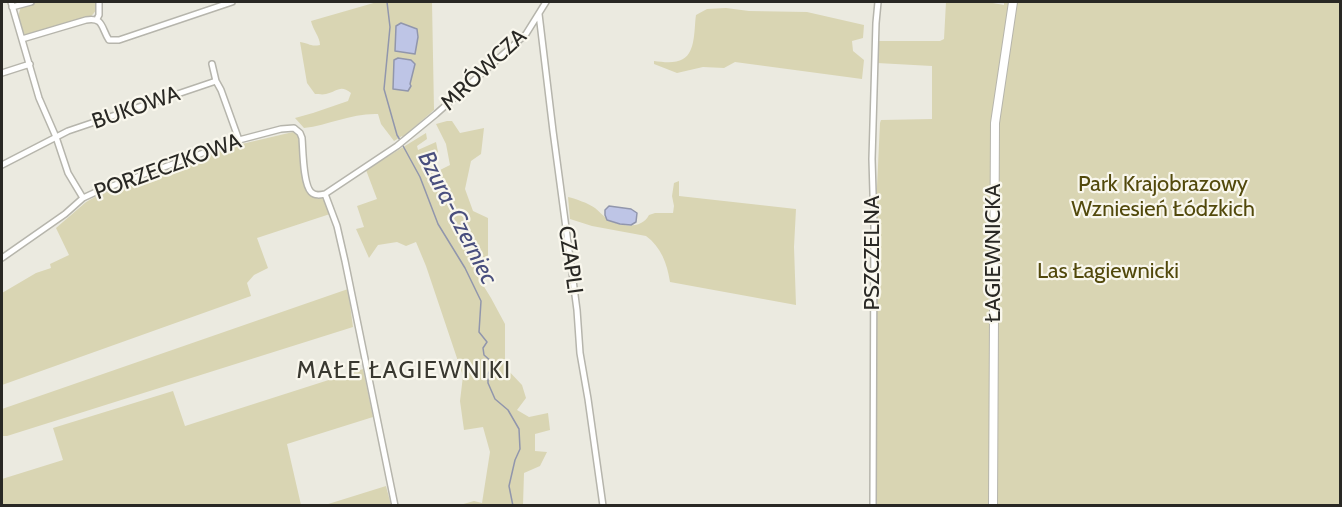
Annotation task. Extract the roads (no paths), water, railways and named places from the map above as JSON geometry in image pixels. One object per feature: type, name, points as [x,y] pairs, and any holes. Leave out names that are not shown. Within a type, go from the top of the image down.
[{"type":"street","points":[[31,2],[11,4],[39,98],[68,173],[83,198]]},
{"type":"street","points":[[97,19],[99,2]]},
{"type":"street","points":[[97,19],[107,38],[112,41],[232,2]]},
{"type":"street","name":"MRÓWCZA","points":[[325,194],[397,146],[436,114],[527,34],[546,2]]},
{"type":"street","name":"PSZCZELNA","points":[[873,506],[874,227],[872,159],[875,31],[878,2]]},
{"type":"street","name":"ŁAGIEWNICKA","points":[[993,506],[995,123],[1013,2]]},
{"type":"street","name":"CZAPLI","points":[[539,14],[540,37],[577,310],[580,353],[603,506]]},
{"type":"street","points":[[22,39],[86,20],[97,19]]},
{"type":"street","points":[[2,73],[30,64]]},
{"type":"street","points":[[212,64],[216,81],[239,140]]},
{"type":"street","name":"BUKOWA","points":[[2,165],[68,131],[216,81]]},
{"type":"street","name":"PORZECZKOWA","points":[[2,258],[65,214],[83,198],[98,191],[239,140],[281,129],[294,128],[300,133],[307,184],[311,192],[325,194]]},
{"type":"street","points":[[325,194],[337,226],[343,252],[395,506]]},
{"type":"water","points":[[401,23],[417,29],[415,54],[395,51],[396,26]]},
{"type":"water","points":[[398,58],[411,60],[415,64],[408,91],[393,89],[394,60]]},
{"type":"water","points":[[609,206],[631,209],[637,213],[636,222],[631,225],[607,220],[605,210]]},
{"type":"waterway","name":"Bzura-Czerniec","points":[[387,2],[390,27],[384,89],[400,140]]},
{"type":"waterway","name":"Bzura-Czerniec","points":[[402,144],[420,177],[438,224],[465,268],[481,301],[479,332],[487,342],[483,348],[484,355],[492,362],[488,383],[495,399],[508,410],[519,429],[520,449],[509,486],[513,506]]},
{"type":"district","name":"MAŁE ŁAGIEWNIKI","points":[[404,371]]},
{"type":"park label","name":"Park Krajobrazowy Wzniesień Łódzkich","points":[[1163,198]]},
{"type":"park label","name":"Las Łagiewnicki","points":[[1108,272]]}]
